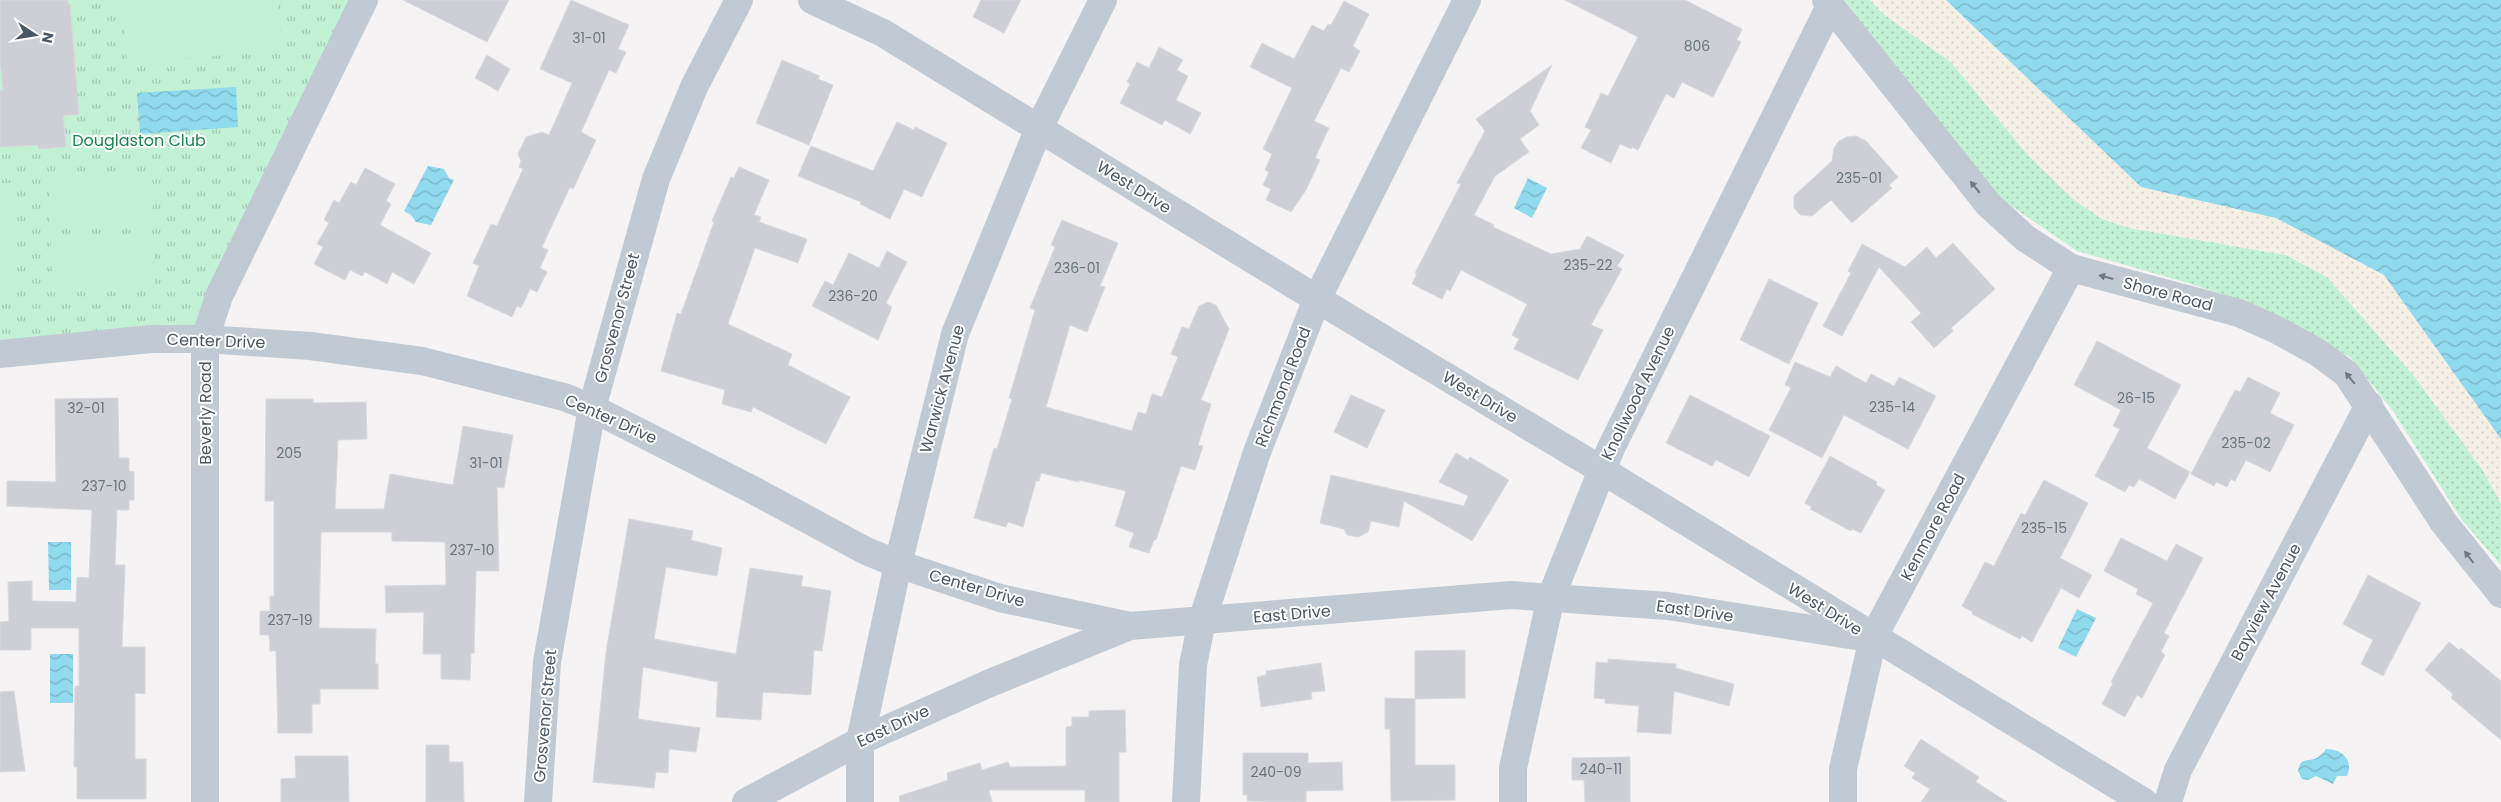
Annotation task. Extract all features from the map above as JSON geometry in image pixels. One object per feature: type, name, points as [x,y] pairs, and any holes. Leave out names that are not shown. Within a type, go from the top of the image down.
[{"type":"street","name":"Beverly Road","points":[[205,802],[205,339],[219,296],[364,0]]},
{"type":"street","name":"Grosvenor Street","points":[[538,802],[547,662],[592,408],[656,179],[694,87],[738,0]]},
{"type":"street","name":"West Drive","points":[[812,0],[883,33],[1317,300],[1600,470],[2144,802]]},
{"type":"street","name":"Warwick Avenue","points":[[860,802],[860,741],[898,564],[955,334],[1039,128],[1103,0]]},
{"type":"street","name":"Richmond Road","points":[[1186,802],[1193,665],[1202,621],[1257,452],[1317,300],[1467,0]]},
{"type":"street","name":"Shore Road","points":[[1828,3],[1988,204],[2025,238],[2071,268],[2239,313],[2277,330],[2317,352],[2347,374],[2369,405],[2444,523],[2501,594]]},
{"type":"street","name":"Knollwood Avenue","points":[[1513,802],[1513,768],[1551,597],[1600,470],[1828,3]]},
{"type":"street","name":"Kenmore Road","points":[[1843,802],[1843,769],[1873,638],[2071,268]]},
{"type":"street","name":"Center Drive","points":[[0,354],[151,339],[205,339],[310,346],[422,361],[564,397],[592,408],[751,488],[866,551],[898,564],[1000,598],[1130,626]]},
{"type":"street","name":"Bayview Avenue","points":[[2168,802],[2178,770],[2369,405]]},
{"type":"street","name":"East Drive","points":[[746,802],[860,741],[990,683],[1130,626],[1511,595],[1668,606],[1873,638]]},
{"type":"green space","name":"Douglaston Club","points":[[0,0],[362,0],[197,338],[0,354]]},
{"type":"green space","points":[[121,0],[277,0],[282,50],[127,64]]},
{"type":"green space","points":[[1845,0],[1870,0],[1882,13],[1951,62],[2028,155],[2102,219],[2130,228],[2286,255],[2327,277],[2415,377],[2482,469],[2501,503],[2501,565],[2462,520],[2393,411],[2350,357],[2246,302],[2077,251],[2001,199],[1904,81]]},
{"type":"green space","points":[[152,175],[153,222],[50,224],[50,178]]},
{"type":"green space","points":[[0,183],[13,183],[16,284],[0,284]]},
{"type":"green space","points":[[154,239],[154,286],[52,288],[51,241]]},
{"type":"sand","points":[[1870,0],[1945,0],[2141,187],[2276,218],[2384,275],[2501,439],[2501,503],[2482,469],[2415,377],[2327,277],[2286,255],[2130,228],[2102,219],[2074,200],[2028,155],[1951,62],[1882,13]]},
{"type":"water","points":[[1946,0],[2501,0],[2501,439],[2384,275],[2276,218],[2141,187]]},
{"type":"water","points":[[236,87],[238,127],[140,134],[137,93]]},
{"type":"water","points":[[428,166],[444,169],[449,178],[454,180],[431,225],[416,222],[411,215],[404,211]]},
{"type":"water","points":[[1528,178],[1547,188],[1532,218],[1514,208]]},
{"type":"water","points":[[48,542],[71,542],[71,590],[49,590]]},
{"type":"water","points":[[2077,609],[2096,618],[2076,657],[2058,648]]},
{"type":"water","points":[[50,654],[73,654],[73,703],[50,703]]},
{"type":"water","points":[[2326,749],[2337,751],[2345,756],[2349,765],[2347,776],[2337,776],[2333,784],[2316,776],[2308,780],[2302,779],[2298,771],[2300,764],[2317,758]]},
{"type":"building","name":"Douglaston Club","points":[[0,0],[68,0],[68,4],[70,4],[79,114],[63,116],[66,147],[39,149],[38,145],[0,147],[0,90],[3,90],[0,60]]},
{"type":"building","points":[[403,0],[509,0],[487,42]]},
{"type":"building","points":[[571,0],[629,25],[618,49],[626,52],[616,73],[609,70],[581,132],[596,140],[573,189],[570,187],[542,247],[548,250],[540,268],[547,272],[537,292],[530,289],[521,308],[517,306],[512,317],[467,296],[479,266],[473,263],[491,224],[497,226],[523,169],[519,167],[521,161],[518,154],[526,137],[542,132],[549,135],[572,83],[540,69]]},
{"type":"building","points":[[981,0],[1021,0],[1004,33],[973,17]]},
{"type":"building","points":[[1565,0],[1685,0],[1742,29],[1737,40],[1741,42],[1713,97],[1682,82],[1674,98],[1666,94],[1638,150],[1620,144],[1611,163],[1581,148],[1591,130],[1585,127],[1601,93],[1608,96],[1638,37]]},
{"type":"building","points":[[1344,1],[1369,14],[1353,46],[1360,51],[1349,72],[1341,68],[1314,121],[1329,128],[1315,158],[1320,160],[1306,190],[1291,212],[1266,200],[1271,189],[1263,185],[1269,172],[1265,170],[1272,154],[1263,149],[1292,88],[1250,67],[1262,43],[1294,59],[1312,25],[1324,31],[1328,24],[1331,25]]},
{"type":"building","points":[[1159,47],[1183,60],[1177,70],[1188,76],[1176,100],[1201,113],[1190,134],[1165,120],[1162,125],[1120,103],[1130,84],[1127,82],[1137,62],[1149,68]]},
{"type":"building","points":[[487,55],[510,69],[498,91],[475,78]]},
{"type":"building","points":[[782,60],[820,76],[818,79],[833,85],[809,145],[756,123]]},
{"type":"building","points":[[1552,65],[1530,111],[1539,125],[1520,139],[1529,152],[1495,176],[1474,215],[1494,225],[1493,227],[1551,254],[1580,249],[1587,236],[1624,255],[1617,266],[1622,269],[1591,325],[1603,330],[1578,380],[1514,349],[1519,339],[1512,335],[1527,304],[1461,270],[1450,291],[1447,289],[1442,299],[1412,284],[1417,274],[1415,273],[1461,184],[1457,183],[1485,131],[1476,119]]},
{"type":"building","points":[[897,122],[914,130],[915,127],[947,143],[922,197],[904,189],[890,219],[860,204],[861,202],[798,176],[811,146],[873,171]]},
{"type":"building","points":[[1856,136],[1866,141],[1898,177],[1889,185],[1892,188],[1852,223],[1831,200],[1812,216],[1800,215],[1794,208],[1794,196],[1832,161],[1834,148],[1839,141],[1847,137]]},
{"type":"building","points":[[739,167],[769,180],[754,215],[761,217],[759,222],[807,239],[798,263],[755,248],[728,324],[792,354],[788,365],[850,397],[826,444],[753,407],[751,412],[722,404],[725,390],[661,371],[677,313],[681,314],[714,222],[712,221],[731,177],[734,178]]},
{"type":"building","points":[[365,168],[395,184],[386,201],[391,204],[380,225],[431,253],[414,284],[392,272],[387,284],[365,272],[362,276],[350,270],[345,280],[314,264],[323,247],[317,244],[329,223],[324,220],[334,200],[339,203],[351,182],[356,185]]},
{"type":"building","points":[[1062,220],[1118,243],[1100,286],[1105,287],[1087,332],[1070,325],[1046,407],[1132,431],[1138,412],[1146,414],[1152,394],[1162,397],[1178,357],[1171,354],[1182,327],[1189,329],[1199,306],[1208,302],[1216,305],[1229,329],[1201,400],[1211,404],[1198,445],[1203,446],[1195,470],[1181,466],[1156,540],[1154,540],[1149,553],[1129,547],[1134,533],[1115,526],[1126,491],[1079,480],[1079,482],[1041,473],[1039,481],[1036,481],[1023,527],[1008,522],[1006,527],[974,518],[994,448],[997,449],[1012,399],[1009,398],[1035,310],[1030,308],[1055,247],[1051,245]]},
{"type":"building","points":[[1953,243],[1995,289],[1951,328],[1953,331],[1934,348],[1911,322],[1921,313],[1879,267],[1842,336],[1823,326],[1851,273],[1848,271],[1862,244],[1905,267],[1927,247],[1936,258]]},
{"type":"building","points":[[887,251],[907,262],[886,303],[892,307],[878,340],[812,306],[825,281],[833,285],[849,253],[879,268]]},
{"type":"building","points":[[1769,279],[1818,303],[1789,364],[1740,340]]},
{"type":"building","points":[[2097,341],[2181,385],[2147,448],[2190,472],[2175,499],[2139,479],[2134,487],[2129,485],[2125,492],[2095,476],[2120,429],[2113,426],[2121,410],[2074,385]]},
{"type":"building","points":[[1795,362],[1830,377],[1836,366],[1866,383],[1871,374],[1894,386],[1899,377],[1936,396],[1908,449],[1844,415],[1822,458],[1769,430],[1791,388],[1785,385]]},
{"type":"building","points":[[2248,377],[2280,393],[2270,413],[2294,425],[2270,472],[2246,460],[2235,481],[2231,479],[2227,487],[2216,482],[2214,486],[2191,474],[2235,390],[2240,392]]},
{"type":"building","points":[[1351,395],[1385,410],[1367,448],[1334,432]]},
{"type":"building","points":[[1690,395],[1770,436],[1749,477],[1716,460],[1712,466],[1666,443]]},
{"type":"building","points":[[118,398],[119,458],[129,458],[129,471],[134,472],[134,500],[129,500],[129,510],[117,510],[115,565],[125,565],[122,647],[145,647],[145,694],[135,693],[135,759],[146,759],[146,799],[77,799],[77,767],[74,767],[75,686],[79,686],[79,628],[31,628],[31,650],[0,650],[0,622],[9,621],[8,582],[32,581],[32,601],[76,602],[77,577],[89,578],[92,510],[7,506],[7,481],[56,482],[55,399]]},
{"type":"building","points":[[266,399],[313,399],[313,403],[366,402],[367,439],[338,440],[335,509],[384,509],[390,474],[453,485],[463,426],[513,435],[504,488],[497,487],[499,571],[476,571],[474,653],[471,653],[470,680],[441,679],[441,654],[423,654],[424,612],[386,613],[385,586],[446,585],[445,542],[392,541],[392,532],[321,532],[319,628],[376,629],[375,664],[378,664],[378,689],[320,689],[320,704],[312,704],[312,733],[278,733],[276,651],[270,651],[269,635],[260,635],[260,611],[270,611],[270,596],[274,596],[274,501],[265,501]]},
{"type":"building","points":[[1456,453],[1468,460],[1470,457],[1509,480],[1472,541],[1404,501],[1399,527],[1371,521],[1368,532],[1358,537],[1347,535],[1344,529],[1320,523],[1331,475],[1464,506],[1468,496],[1439,482]]},
{"type":"building","points":[[1830,456],[1877,482],[1876,485],[1885,490],[1861,533],[1852,529],[1851,531],[1810,509],[1812,507],[1805,503]]},
{"type":"building","points":[[2044,480],[2088,503],[2060,558],[2092,575],[2079,598],[2061,588],[2032,642],[2022,636],[2020,639],[1972,614],[1973,612],[1962,606],[1985,562],[1994,566],[2021,513],[2025,515]]},
{"type":"building","points":[[629,519],[693,531],[691,540],[722,548],[717,576],[666,567],[654,639],[736,654],[750,568],[803,576],[801,586],[831,591],[822,651],[814,650],[811,695],[763,692],[761,720],[716,717],[718,682],[643,667],[638,719],[700,728],[696,752],[669,749],[668,773],[656,772],[654,788],[593,782],[606,652]]},
{"type":"building","points":[[2121,538],[2167,561],[2176,544],[2203,558],[2164,633],[2169,636],[2161,652],[2165,655],[2142,698],[2137,695],[2125,717],[2102,704],[2113,683],[2111,682],[2153,603],[2136,594],[2138,589],[2104,571]]},
{"type":"building","points":[[2368,575],[2421,603],[2383,676],[2361,664],[2373,640],[2343,624]]},
{"type":"building","points":[[2449,642],[2459,650],[2461,648],[2501,681],[2501,740],[2451,698],[2453,694],[2425,670]]},
{"type":"building","points":[[1465,650],[1465,698],[1415,699],[1415,651]]},
{"type":"building","points":[[1608,659],[1676,664],[1676,668],[1734,684],[1729,706],[1674,691],[1671,734],[1637,732],[1639,706],[1605,703],[1605,699],[1594,698],[1596,662],[1608,663]]},
{"type":"building","points":[[1321,663],[1325,691],[1311,692],[1312,699],[1261,707],[1257,677],[1266,675],[1266,671]]},
{"type":"building","points":[[14,691],[25,771],[0,772],[0,692]]},
{"type":"building","points":[[1385,698],[1415,699],[1415,765],[1455,765],[1455,800],[1391,801],[1390,729],[1385,729]]},
{"type":"building","points":[[1125,710],[1126,752],[1119,752],[1119,802],[1085,802],[1085,790],[989,790],[992,802],[900,802],[899,796],[948,780],[947,773],[980,763],[982,770],[1008,762],[1010,767],[1066,766],[1066,727],[1072,726],[1072,717],[1089,717],[1089,711]]},
{"type":"building","points":[[1921,739],[1979,777],[1976,782],[2007,802],[1921,802],[1930,789],[1912,778],[1915,773],[1904,766]]},
{"type":"building","points":[[426,745],[449,745],[449,762],[463,762],[464,802],[426,802]]},
{"type":"building","points":[[1243,753],[1308,753],[1308,763],[1342,762],[1343,790],[1306,791],[1306,802],[1247,801],[1247,795],[1243,795]]},
{"type":"building","points":[[295,756],[348,756],[349,802],[281,802],[281,779],[296,778]]},
{"type":"building","points":[[1630,757],[1630,802],[1585,802],[1584,780],[1572,780],[1572,758]]}]
